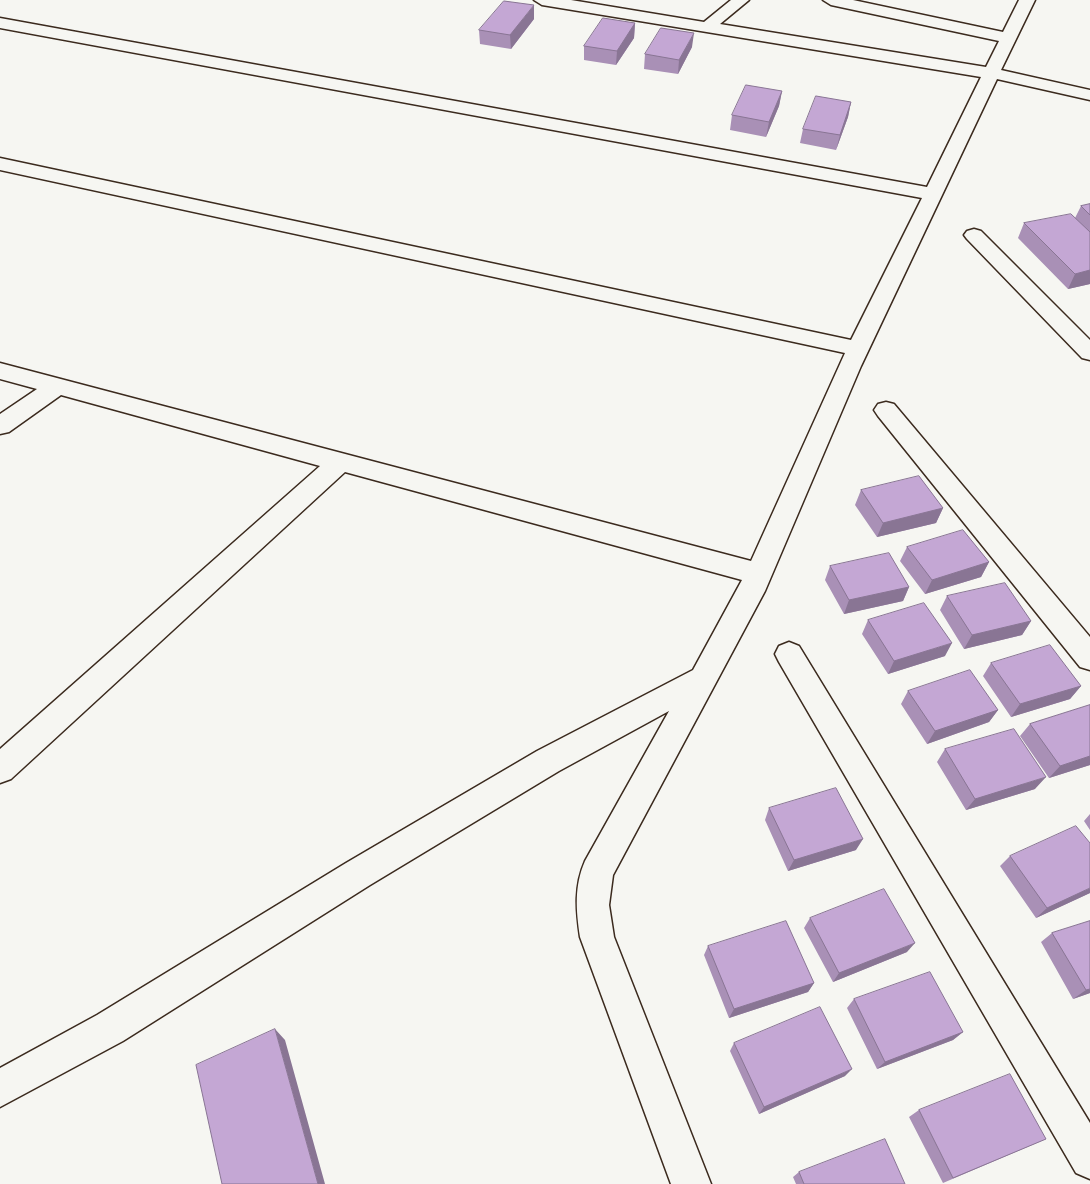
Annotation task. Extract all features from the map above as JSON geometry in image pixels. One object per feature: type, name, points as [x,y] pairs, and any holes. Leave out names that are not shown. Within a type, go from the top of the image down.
[{"type":"street","points":[[542,0],[991,73],[1090,95]]},
{"type":"street","points":[[707,27],[741,0]]},
{"type":"street","points":[[831,0],[1008,38]]},
{"type":"street","points":[[690,1184],[597,936],[592,905],[597,872],[704,678],[758,574],[858,349],[1027,0]]},
{"type":"street","points":[[0,23],[933,194]]},
{"type":"street","points":[[0,164],[858,349]]},
{"type":"street","points":[[974,235],[1090,353]]},
{"type":"street","points":[[0,370],[758,574]]},
{"type":"street","points":[[0,426],[58,386]]},
{"type":"street","points":[[886,410],[1090,658]]},
{"type":"street","points":[[0,769],[340,462]]},
{"type":"street","points":[[789,654],[1090,1159]]},
{"type":"street","points":[[0,1088],[110,1028],[358,874],[548,761],[704,678]]},
{"type":"building","points":[[504,1],[534,5],[510,35],[479,30]]},
{"type":"building","points":[[603,18],[635,23],[617,51],[584,46]]},
{"type":"building","points":[[661,28],[694,33],[679,60],[645,54]]},
{"type":"building","points":[[746,85],[782,91],[769,122],[732,115]]},
{"type":"building","points":[[816,96],[851,102],[840,135],[803,129]]},
{"type":"building","points":[[1090,204],[1090,215],[1081,206]]},
{"type":"building","points":[[1071,214],[1090,232],[1090,270],[1075,274],[1024,223]]},
{"type":"building","points":[[919,476],[943,508],[883,523],[861,490]]},
{"type":"building","points":[[963,530],[989,562],[932,580],[907,547]]},
{"type":"building","points":[[889,553],[909,587],[849,600],[830,566]]},
{"type":"building","points":[[1005,583],[1031,621],[972,635],[947,596]]},
{"type":"building","points":[[924,603],[952,643],[894,661],[868,620]]},
{"type":"building","points":[[1050,645],[1081,686],[1020,704],[991,663]]},
{"type":"building","points":[[970,670],[998,710],[935,731],[908,691]]},
{"type":"building","points":[[1090,705],[1090,756],[1060,766],[1030,724]]},
{"type":"building","points":[[1014,729],[1046,777],[975,799],[945,749]]},
{"type":"building","points":[[836,788],[863,839],[794,860],[769,808]]},
{"type":"building","points":[[1076,826],[1090,843],[1090,888],[1047,908],[1010,856]]},
{"type":"building","points":[[884,889],[915,943],[839,973],[810,918]]},
{"type":"building","points":[[786,921],[814,983],[734,1009],[708,946]]},
{"type":"building","points":[[1090,921],[1090,989],[1086,990],[1052,933]]},
{"type":"building","points":[[930,972],[963,1032],[885,1062],[854,999]]},
{"type":"building","points":[[820,1007],[852,1069],[764,1107],[734,1043]]},
{"type":"building","points":[[275,1029],[318,1184],[222,1184],[196,1065]]},
{"type":"building","points":[[1010,1074],[1046,1139],[953,1178],[919,1110]]},
{"type":"building","points":[[885,1139],[905,1184],[804,1184],[799,1172]]}]
